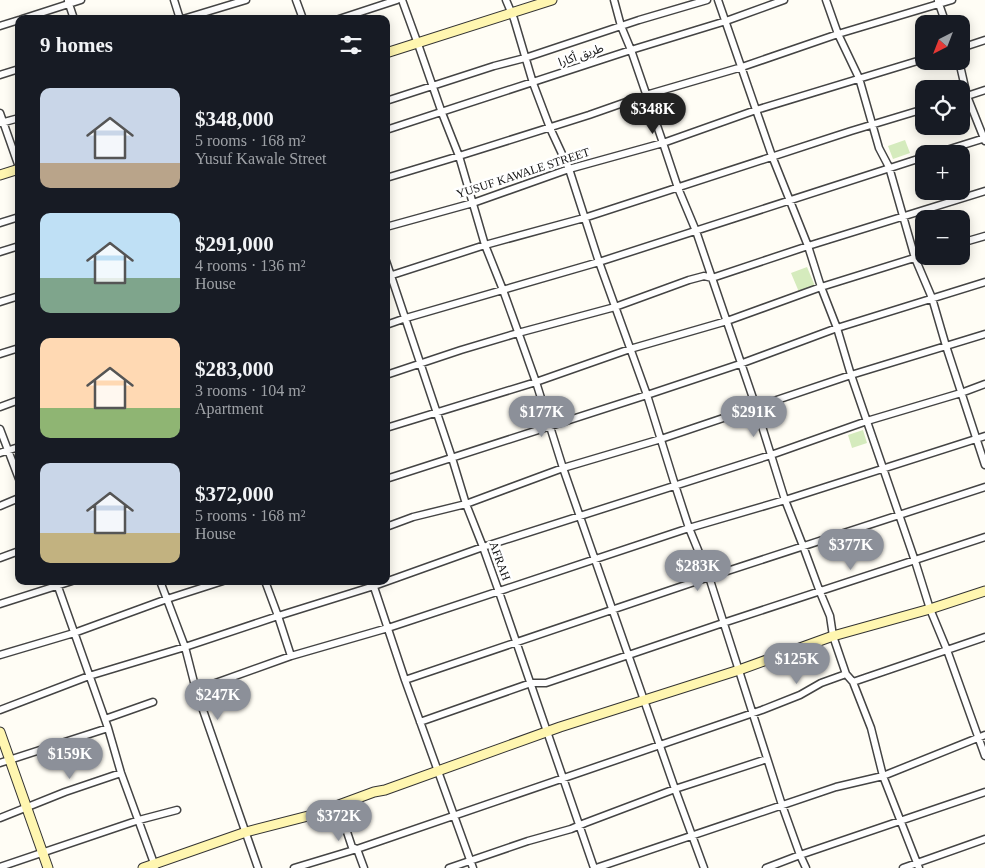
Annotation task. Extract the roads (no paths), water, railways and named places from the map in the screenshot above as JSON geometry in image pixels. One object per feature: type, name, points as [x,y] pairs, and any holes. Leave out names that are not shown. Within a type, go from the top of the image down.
[{"type":"street","points":[[31,15],[68,2],[81,0]]},
{"type":"street","points":[[174,0],[180,15]]},
{"type":"street","points":[[195,15],[246,0]]},
{"type":"street","points":[[296,0],[302,15]]},
{"type":"street","points":[[351,15],[397,0]]},
{"type":"street","points":[[402,0],[459,156],[485,245],[536,382],[563,468],[704,868]]},
{"type":"street","points":[[506,0],[533,83],[568,169],[647,395],[675,485],[709,577],[782,804],[806,868]]},
{"type":"street","points":[[390,52],[552,0]]},
{"type":"street","points":[[614,0],[621,26],[664,142],[678,188],[696,231],[727,321],[785,500],[830,616],[833,636],[846,674],[852,682],[870,728],[883,776],[918,866]]},
{"type":"street","points":[[390,100],[707,0]]},
{"type":"street","points":[[718,0],[772,156],[791,201],[837,328],[930,609],[982,736],[985,756]]},
{"type":"street","name":"طريق أكارا","points":[[390,129],[726,21],[784,0]]},
{"type":"street","points":[[390,427],[536,382],[630,349],[727,321],[821,287],[915,258],[889,168],[879,148],[859,78],[838,34],[826,0]]},
{"type":"street","points":[[390,177],[742,67],[938,2],[952,0]]},
{"type":"street","points":[[68,2],[73,15]]},
{"type":"street","points":[[938,2],[943,15]]},
{"type":"street","points":[[0,26],[15,21]]},
{"type":"street","points":[[970,45],[985,40]]},
{"type":"street","name":"YUSUF KAWALE STREET","points":[[390,226],[473,202],[568,169],[664,142],[756,110],[915,62]]},
{"type":"street","points":[[0,75],[15,70]]},
{"type":"street","points":[[970,95],[985,90]]},
{"type":"street","points":[[965,145],[985,139],[970,109]]},
{"type":"street","points":[[390,276],[485,245],[584,218],[772,156],[915,112]]},
{"type":"street","points":[[0,113],[15,157]]},
{"type":"street","points":[[2,123],[15,119]]},
{"type":"street","points":[[390,324],[599,262],[915,160]]},
{"type":"street","points":[[0,175],[15,169]]},
{"type":"street","points":[[390,374],[518,332],[616,307],[689,280],[704,276],[712,278],[985,191]]},
{"type":"street","points":[[0,223],[15,218]]},
{"type":"street","points":[[970,241],[985,236]]},
{"type":"street","points":[[0,252],[15,247]]},
{"type":"street","points":[[918,265],[932,298],[985,465]]},
{"type":"street","name":"AFRAH","points":[[390,278],[406,318],[466,504],[499,592],[595,868]]},
{"type":"street","points":[[390,478],[740,364],[837,328],[985,282]]},
{"type":"street","points":[[0,302],[15,297]]},
{"type":"street","points":[[390,526],[413,517],[466,504],[563,468],[661,439],[851,375],[985,334]]},
{"type":"street","points":[[0,354],[15,349]]},
{"type":"street","points":[[390,578],[985,384]]},
{"type":"street","points":[[0,407],[15,401]]},
{"type":"street","points":[[0,429],[15,470]]},
{"type":"street","points":[[196,690],[290,656],[388,628],[690,528],[785,500],[985,436]]},
{"type":"street","points":[[0,453],[15,447]]},
{"type":"street","points":[[405,680],[612,609],[985,487]]},
{"type":"street","points":[[0,506],[15,500]]},
{"type":"street","points":[[420,722],[531,683],[546,683],[985,538]]},
{"type":"street","points":[[0,558],[15,552]]},
{"type":"street","points":[[0,604],[52,585]]},
{"type":"street","points":[[58,585],[108,728],[121,773],[155,866]]},
{"type":"street","points":[[162,585],[185,647],[196,690],[258,868]]},
{"type":"street","points":[[0,655],[74,633],[211,585]]},
{"type":"street","points":[[266,585],[290,656]]},
{"type":"street","points":[[0,710],[89,676],[185,647],[370,585]]},
{"type":"street","points":[[373,585],[405,680],[473,868]]},
{"type":"street","points":[[143,868],[155,866],[246,832],[316,814],[319,810],[385,790],[547,731],[739,670],[833,636],[930,609],[985,591]]},
{"type":"street","points":[[852,682],[985,636]]},
{"type":"street","points":[[294,868],[357,849],[762,710],[800,696],[821,683],[846,674]]},
{"type":"street","points":[[105,720],[153,702]]},
{"type":"street","points":[[0,763],[108,728]]},
{"type":"street","points":[[0,732],[48,868]]},
{"type":"street","points":[[595,868],[782,804],[836,787],[883,776],[982,736]]},
{"type":"street","points":[[449,868],[579,826],[675,790],[767,759]]},
{"type":"street","points":[[0,818],[121,773]]},
{"type":"street","points":[[766,868],[985,792]]},
{"type":"street","points":[[336,805],[352,847],[357,849],[364,868]]},
{"type":"street","points":[[0,867],[138,820],[177,810]]},
{"type":"street","points":[[903,868],[918,866],[985,839]]}]
